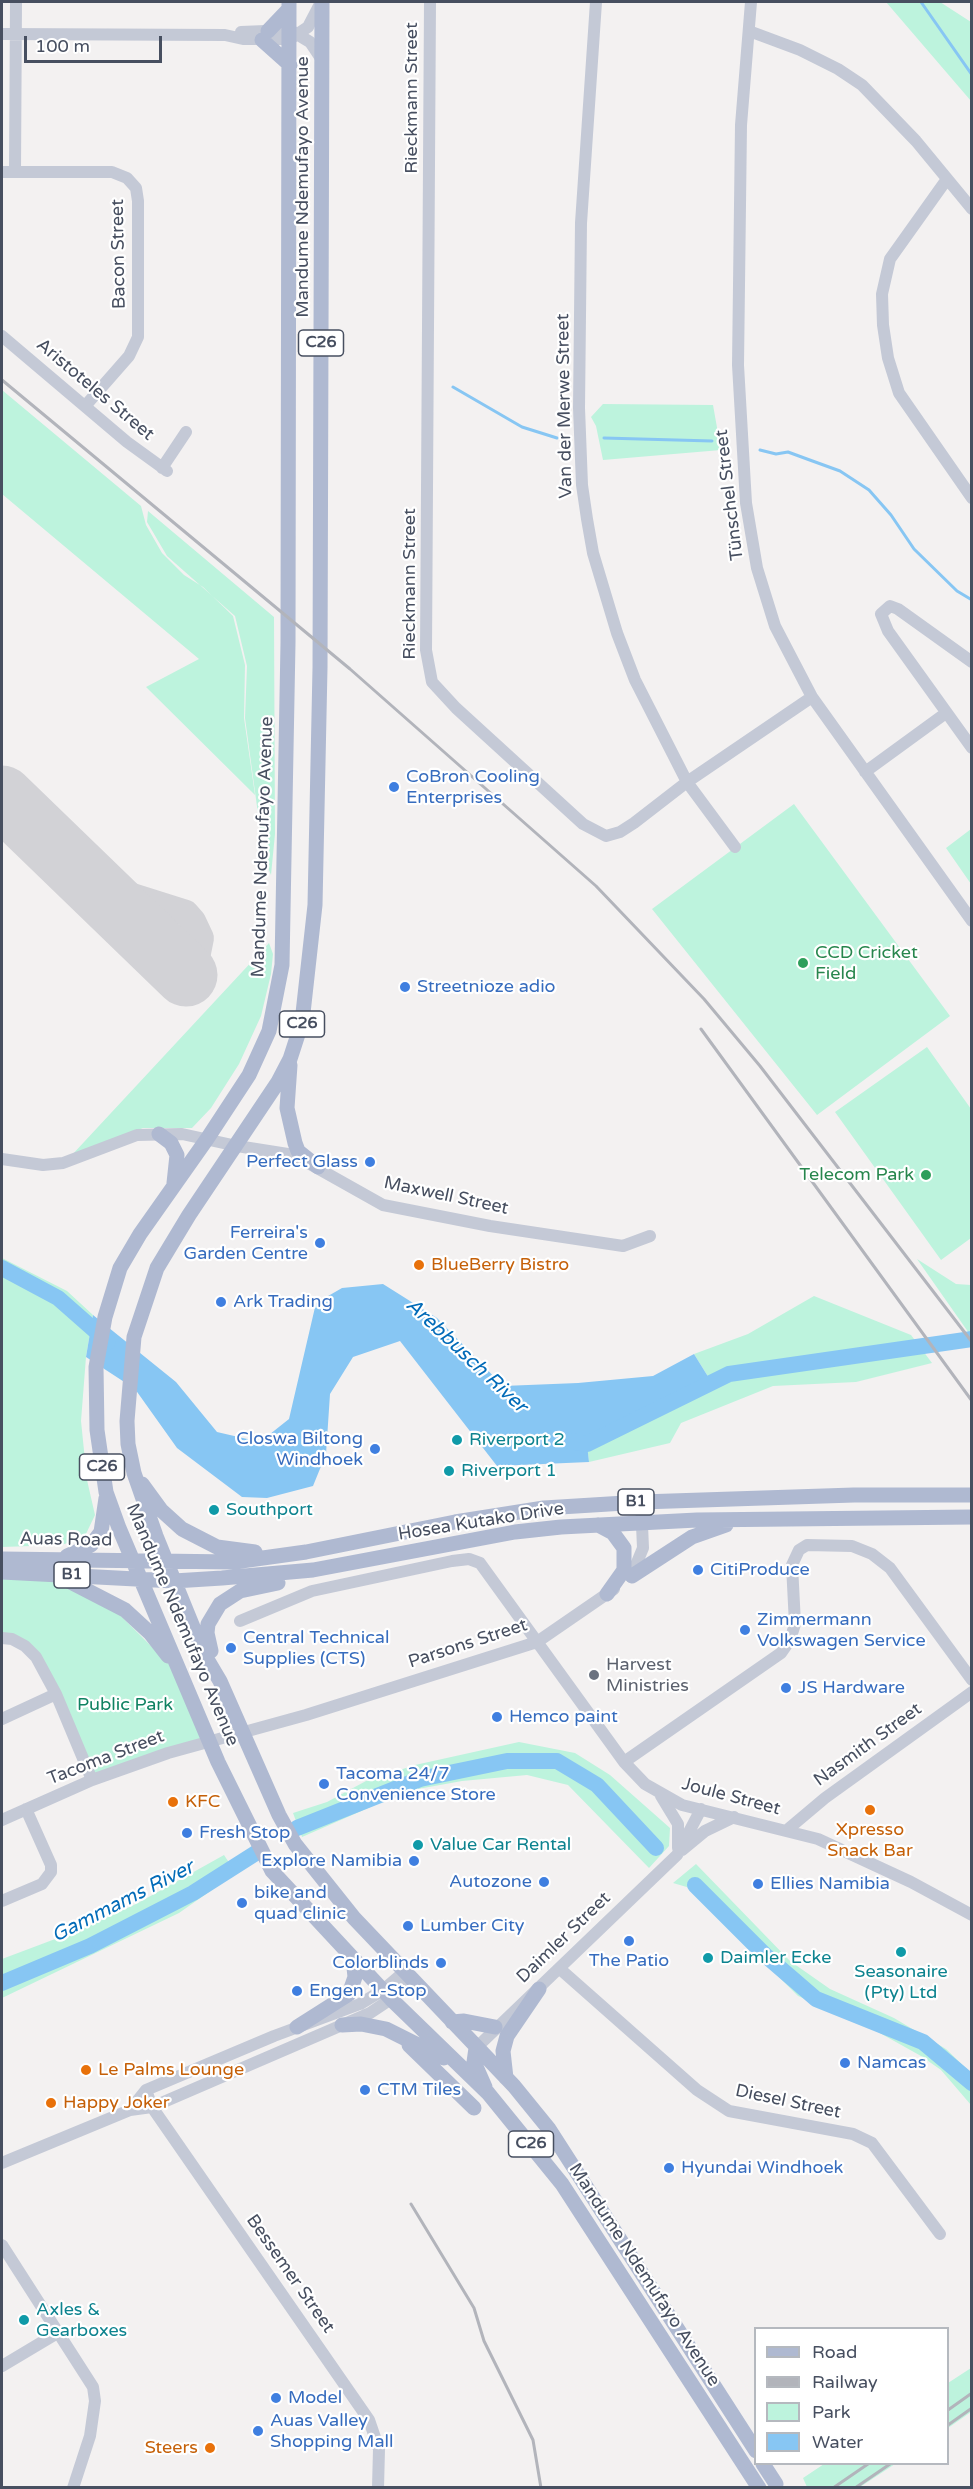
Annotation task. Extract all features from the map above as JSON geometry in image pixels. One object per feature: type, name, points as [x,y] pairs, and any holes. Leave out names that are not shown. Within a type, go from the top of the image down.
[{"type":"main road","name":"Mandume Ndemufayo Avenue","points":[[321,2],[323,61],[320,669],[314,938],[302,1022],[290,1059],[237,1146],[164,1255],[143,1305],[134,1336],[128,1444],[134,1473],[165,1561],[204,1654],[220,1681],[279,1815],[296,1844],[328,1889],[506,2078],[567,2147],[754,2448]]},
{"type":"main road","name":"Mandume Ndemufayo Avenue","points":[[289,5],[293,34],[290,65],[288,643],[282,965],[274,1012],[262,1049],[207,1139],[125,1259],[105,1317],[96,1367],[97,1430],[106,1492],[183,1678],[253,1837],[272,1871],[387,1994],[488,2093],[562,2184],[759,2487]]},
{"type":"main road","points":[[289,5],[265,35],[290,65]]},
{"type":"main road","points":[[290,1059],[287,1108],[292,1134],[298,1151],[318,1167]]},
{"type":"main road","points":[[159,1134],[171,1143],[177,1155],[173,1188]]},
{"type":"main road","points":[[134,1473],[161,1510],[182,1529],[217,1547],[268,1553],[306,1552]]},
{"type":"main road","points":[[61,1558],[91,1545],[101,1532],[106,1492]]},
{"type":"main road","name":"Hosea Kutako Drive","points":[[165,1561],[234,1562],[306,1552],[514,1513],[641,1502],[854,1495],[972,1496]]},
{"type":"main road","name":"Hosea Kutako Drive","points":[[143,1580],[174,1581],[277,1575],[386,1558],[515,1532],[598,1525],[642,1522],[972,1517]]},
{"type":"main road","points":[[632,1576],[692,1537],[744,1520]]},
{"type":"main road","points":[[598,1525],[613,1533],[624,1548],[624,1570],[607,1594]]},
{"type":"main road","name":"Auas Road","points":[[2,1558],[165,1561]]},
{"type":"main road","points":[[220,1681],[207,1634],[212,1615],[228,1597],[240,1591],[386,1558]]},
{"type":"main road","name":"Auas Road","points":[[2,1572],[143,1580]]},
{"type":"main road","points":[[56,1574],[125,1610],[165,1650],[183,1678]]},
{"type":"main road","points":[[297,2027],[349,1994],[355,1977],[352,1958]]},
{"type":"main road","points":[[506,2078],[503,2051],[507,2036],[539,1989]]},
{"type":"main road","points":[[452,2022],[464,2021],[495,2028]]},
{"type":"main road","points":[[342,2025],[375,2026],[397,2034],[457,2065]]},
{"type":"main road","points":[[397,2034],[474,2108]]},
{"type":"main road","points":[[476,2048],[474,2062],[488,2093]]},
{"type":"main road","points":[[562,2184],[556,2160],[567,2147]]},
{"type":"main road","points":[[764,2465],[776,2484]]},
{"type":"street","points":[[15,171],[16,2]]},
{"type":"street","points":[[2,34],[293,34],[308,27],[321,2]]},
{"type":"street","name":"Rieckmann Street","points":[[430,2],[426,650],[432,682],[456,708],[583,824],[606,836],[620,832],[687,782],[812,696]]},
{"type":"street","name":"Van der Merwe Street","points":[[596,2],[581,223],[579,408],[582,485],[593,553],[617,633],[635,680],[687,782],[735,847]]},
{"type":"street","name":"Tünschel Street","points":[[752,2],[741,126],[738,365],[746,503],[750,537],[765,600],[794,664],[812,696],[972,921]]},
{"type":"street","points":[[748,31],[800,50],[862,84],[916,141],[972,209]]},
{"type":"street","points":[[293,34],[310,42],[323,61]]},
{"type":"street","name":"Bacon Street","points":[[2,172],[112,172],[127,178],[138,195],[138,337],[129,357],[86,405]]},
{"type":"street","points":[[947,179],[890,259],[882,294],[884,325],[888,358],[899,393],[972,498]]},
{"type":"street","name":"Aristoteles Street","points":[[2,336],[127,442],[164,469],[186,432]]},
{"type":"street","points":[[972,662],[898,609],[890,606],[881,614],[888,631],[972,748]]},
{"type":"street","points":[[865,772],[946,712]]},
{"type":"street","name":"Maxwell Street","points":[[2,1159],[43,1165],[72,1162],[137,1135],[182,1134],[294,1155],[373,1200],[394,1207],[623,1246],[650,1236]]},
{"type":"street","points":[[632,1576],[643,1548],[641,1502]]},
{"type":"street","points":[[624,1762],[781,1653],[790,1640],[795,1624],[792,1565],[799,1550],[807,1545],[852,1546],[872,1554],[890,1568],[972,1680]]},
{"type":"street","name":"Joule Street","points":[[240,1621],[312,1591],[469,1559],[480,1563],[624,1762],[645,1784],[661,1796],[682,1805],[787,1830],[844,1849],[972,1915]]},
{"type":"street","name":"Parsons Street","points":[[226,1737],[537,1642],[632,1576]]},
{"type":"street","points":[[2,1638],[12,1639],[31,1651],[56,1695],[92,1780]]},
{"type":"street","name":"Nasmith Street","points":[[787,1830],[825,1798],[972,1692]]},
{"type":"street","points":[[2,1719],[56,1695]]},
{"type":"street","name":"Tacoma Street","points":[[2,1820],[92,1780],[168,1753],[226,1737]]},
{"type":"street","points":[[661,1796],[678,1824],[677,1855]]},
{"type":"street","points":[[2,1900],[42,1884],[51,1872],[51,1865],[26,1809]]},
{"type":"street","name":"Daimler Street","points":[[677,1855],[700,1809]]},
{"type":"street","name":"Daimler Street","points":[[476,2048],[677,1855],[705,1831],[734,1817]]},
{"type":"street","name":"Diesel Street","points":[[560,1969],[697,2090],[729,2111],[853,2134],[873,2143],[940,2234]]},
{"type":"street","points":[[2,2163],[130,2110],[152,2107],[370,2013],[408,1976]]},
{"type":"street","points":[[130,2110],[147,2090],[297,2027],[387,1994]]},
{"type":"street","name":"Bessemer Street","points":[[147,2090],[152,2107],[369,2420],[379,2450],[378,2487]]},
{"type":"street","points":[[2,2245],[87,2377],[95,2402],[90,2436],[73,2487]]},
{"type":"street","points":[[2,2366],[59,2332]]},
{"type":"green space","points":[[886,2],[940,2],[971,22],[971,101]]},
{"type":"green space","points":[[2,390],[141,506],[146,525],[162,553],[184,575],[203,587],[233,616],[245,665],[244,718],[255,795],[146,687],[199,659],[2,494]]},
{"type":"green space","points":[[603,404],[713,405],[721,450],[603,460],[596,426],[591,417]]},
{"type":"green space","points":[[148,511],[274,617],[275,834],[271,875],[264,858],[245,718],[247,666],[235,616],[167,556],[147,522]]},
{"type":"green space","name":"CCD Cricket Field","points":[[794,804],[950,1016],[817,1115],[652,909]]},
{"type":"green space","points":[[971,829],[971,884],[946,848]]},
{"type":"green space","points":[[269,943],[273,954],[271,974],[261,1016],[239,1064],[211,1108],[192,1128],[143,1128],[71,1156]]},
{"type":"green space","name":"Telecom Park","points":[[927,1047],[971,1109],[971,1238],[941,1260],[835,1112]]},
{"type":"green space","points":[[2,1258],[67,1291],[93,1315],[86,1357],[81,1421],[87,1480],[95,1515],[84,1538],[61,1545],[2,1547]]},
{"type":"green space","points":[[917,1259],[956,1284],[971,1285],[971,1336]]},
{"type":"green space","points":[[814,1296],[911,1335],[932,1363],[856,1382],[773,1386],[681,1423],[670,1443],[589,1462],[587,1444],[712,1383],[694,1354],[748,1334]]},
{"type":"green space","name":"Public Park","points":[[2,1572],[56,1574],[118,1613],[183,1678],[211,1741],[92,1780],[36,1657],[2,1638]]},
{"type":"green space","points":[[519,1742],[575,1753],[610,1775],[670,1828],[669,1846],[649,1868],[568,1785],[527,1775],[462,1781],[407,1791],[302,1837],[293,1813],[327,1802],[366,1781],[415,1765]]},
{"type":"green space","points":[[224,1855],[236,1873],[179,1913],[2,1998],[2,1959],[87,1927],[138,1903]]},
{"type":"green space","points":[[696,1864],[790,1961],[830,1989],[894,2018],[946,2049],[971,2073],[971,2105],[941,2070],[921,2056],[869,2027],[798,1996],[690,1888],[673,1883]]},
{"type":"green space","points":[[971,2368],[971,2412],[949,2427],[949,2382]]},
{"type":"green space","points":[[822,2465],[893,2465],[860,2487],[807,2487],[803,2478]]},
{"type":"water","points":[[383,1284],[437,1318],[503,1386],[578,1383],[653,1376],[694,1354],[712,1383],[587,1444],[589,1462],[497,1466],[400,1341],[353,1357],[330,1394],[326,1454],[313,1486],[267,1498],[242,1497],[177,1448],[135,1389],[86,1357],[93,1315],[176,1382],[217,1432],[260,1442],[289,1419],[316,1303],[342,1288]]},
{"type":"waterway","points":[[921,2],[972,75]]},
{"type":"waterway","points":[[453,387],[522,427],[557,438]]},
{"type":"waterway","points":[[604,438],[712,441]]},
{"type":"waterway","points":[[760,450],[776,454],[788,452],[840,471],[869,490],[891,515],[914,549],[957,591],[972,600]]},
{"type":"waterway","name":"Arebbusch River","points":[[2,1268],[58,1298],[108,1342]]},
{"type":"waterway","name":"Arebbusch River","points":[[564,1440],[587,1444],[729,1374],[972,1339]]},
{"type":"waterway","name":"Gammams River","points":[[297,1828],[420,1779],[507,1761],[557,1761],[597,1785],[656,1848]]},
{"type":"waterway","name":"Gammams River","points":[[2,1983],[90,1946],[193,1893],[259,1851]]},
{"type":"waterway","name":"Gammams River","points":[[695,1885],[765,1955],[816,1999],[923,2042],[972,2083]]},
{"type":"taxiway","points":[[91,883],[186,913],[193,921],[201,938],[198,953],[191,961],[178,967]]},
{"type":"runway","points":[[2,797],[186,975]]},
{"type":"railway","points":[[2,380],[350,669],[596,886],[704,999],[760,1066],[972,1342]]},
{"type":"railway","points":[[701,1029],[972,1401]]},
{"type":"railway","points":[[411,2204],[474,2308],[484,2341],[533,2440],[541,2488]]},
{"type":"railway","points":[[949,2409],[972,2393]]},
{"type":"railway","points":[[949,2424],[972,2408]]},
{"type":"railway","points":[[833,2488],[867,2465]]},
{"type":"railway","points":[[855,2488],[889,2465]]},
{"type":"place","name":"CoBron Cooling Enterprises","points":[[394,787]]},
{"type":"place","name":"CCD Cricket Field","points":[[803,963]]},
{"type":"place","name":"Streetnioze adio","points":[[405,987]]},
{"type":"place","name":"Perfect Glass","points":[[370,1162]]},
{"type":"place","name":"Telecom Park","points":[[926,1175]]},
{"type":"place","name":"Ferreira's Garden Centre","points":[[320,1243]]},
{"type":"place","name":"BlueBerry Bistro","points":[[419,1265]]},
{"type":"place","name":"Ark Trading","points":[[221,1302]]},
{"type":"place","name":"Riverport 2","points":[[457,1440]]},
{"type":"place","name":"Closwa Biltong Windhoek","points":[[375,1449]]},
{"type":"place","name":"Riverport 1","points":[[449,1471]]},
{"type":"place","name":"Southport","points":[[214,1510]]},
{"type":"place","name":"CitiProduce","points":[[698,1570]]},
{"type":"place","name":"Zimmermann Volkswagen Service","points":[[745,1630]]},
{"type":"place","name":"Central Technical Supplies (CTS)","points":[[231,1648]]},
{"type":"place","name":"Harvest Ministries","points":[[594,1675]]},
{"type":"place","name":"JS Hardware","points":[[786,1688]]},
{"type":"place","name":"Hemco paint","points":[[497,1717]]},
{"type":"place","name":"Tacoma 24/7 Convenience Store","points":[[324,1784]]},
{"type":"place","name":"KFC","points":[[173,1802]]},
{"type":"place","name":"Xpresso Snack Bar","points":[[870,1810]]},
{"type":"place","name":"Fresh Stop","points":[[187,1833]]},
{"type":"place","name":"Value Car Rental","points":[[418,1845]]},
{"type":"place","name":"Explore Namibia","points":[[414,1861]]},
{"type":"place","name":"Autozone","points":[[544,1882]]},
{"type":"place","name":"Ellies Namibia","points":[[758,1884]]},
{"type":"place","name":"bike and quad clinic","points":[[242,1903]]},
{"type":"place","name":"Lumber City","points":[[408,1926]]},
{"type":"place","name":"The Patio","points":[[629,1941]]},
{"type":"place","name":"Seasonaire (Pty) Ltd","points":[[901,1952]]},
{"type":"place","name":"Daimler Ecke","points":[[708,1958]]},
{"type":"place","name":"Colorblinds","points":[[441,1963]]},
{"type":"place","name":"Engen 1-Stop","points":[[297,1991]]},
{"type":"place","name":"Namcas","points":[[845,2063]]},
{"type":"place","name":"Le Palms Lounge","points":[[86,2070]]},
{"type":"place","name":"CTM Tiles","points":[[365,2090]]},
{"type":"place","name":"Happy Joker","points":[[51,2103]]},
{"type":"place","name":"Hyundai Windhoek","points":[[669,2168]]},
{"type":"place","name":"Axles & Gearboxes","points":[[24,2320]]},
{"type":"place","name":"Model","points":[[276,2398]]},
{"type":"place","name":"Auas Valley Shopping Mall","points":[[258,2431]]},
{"type":"place","name":"Steers","points":[[210,2448]]}]
